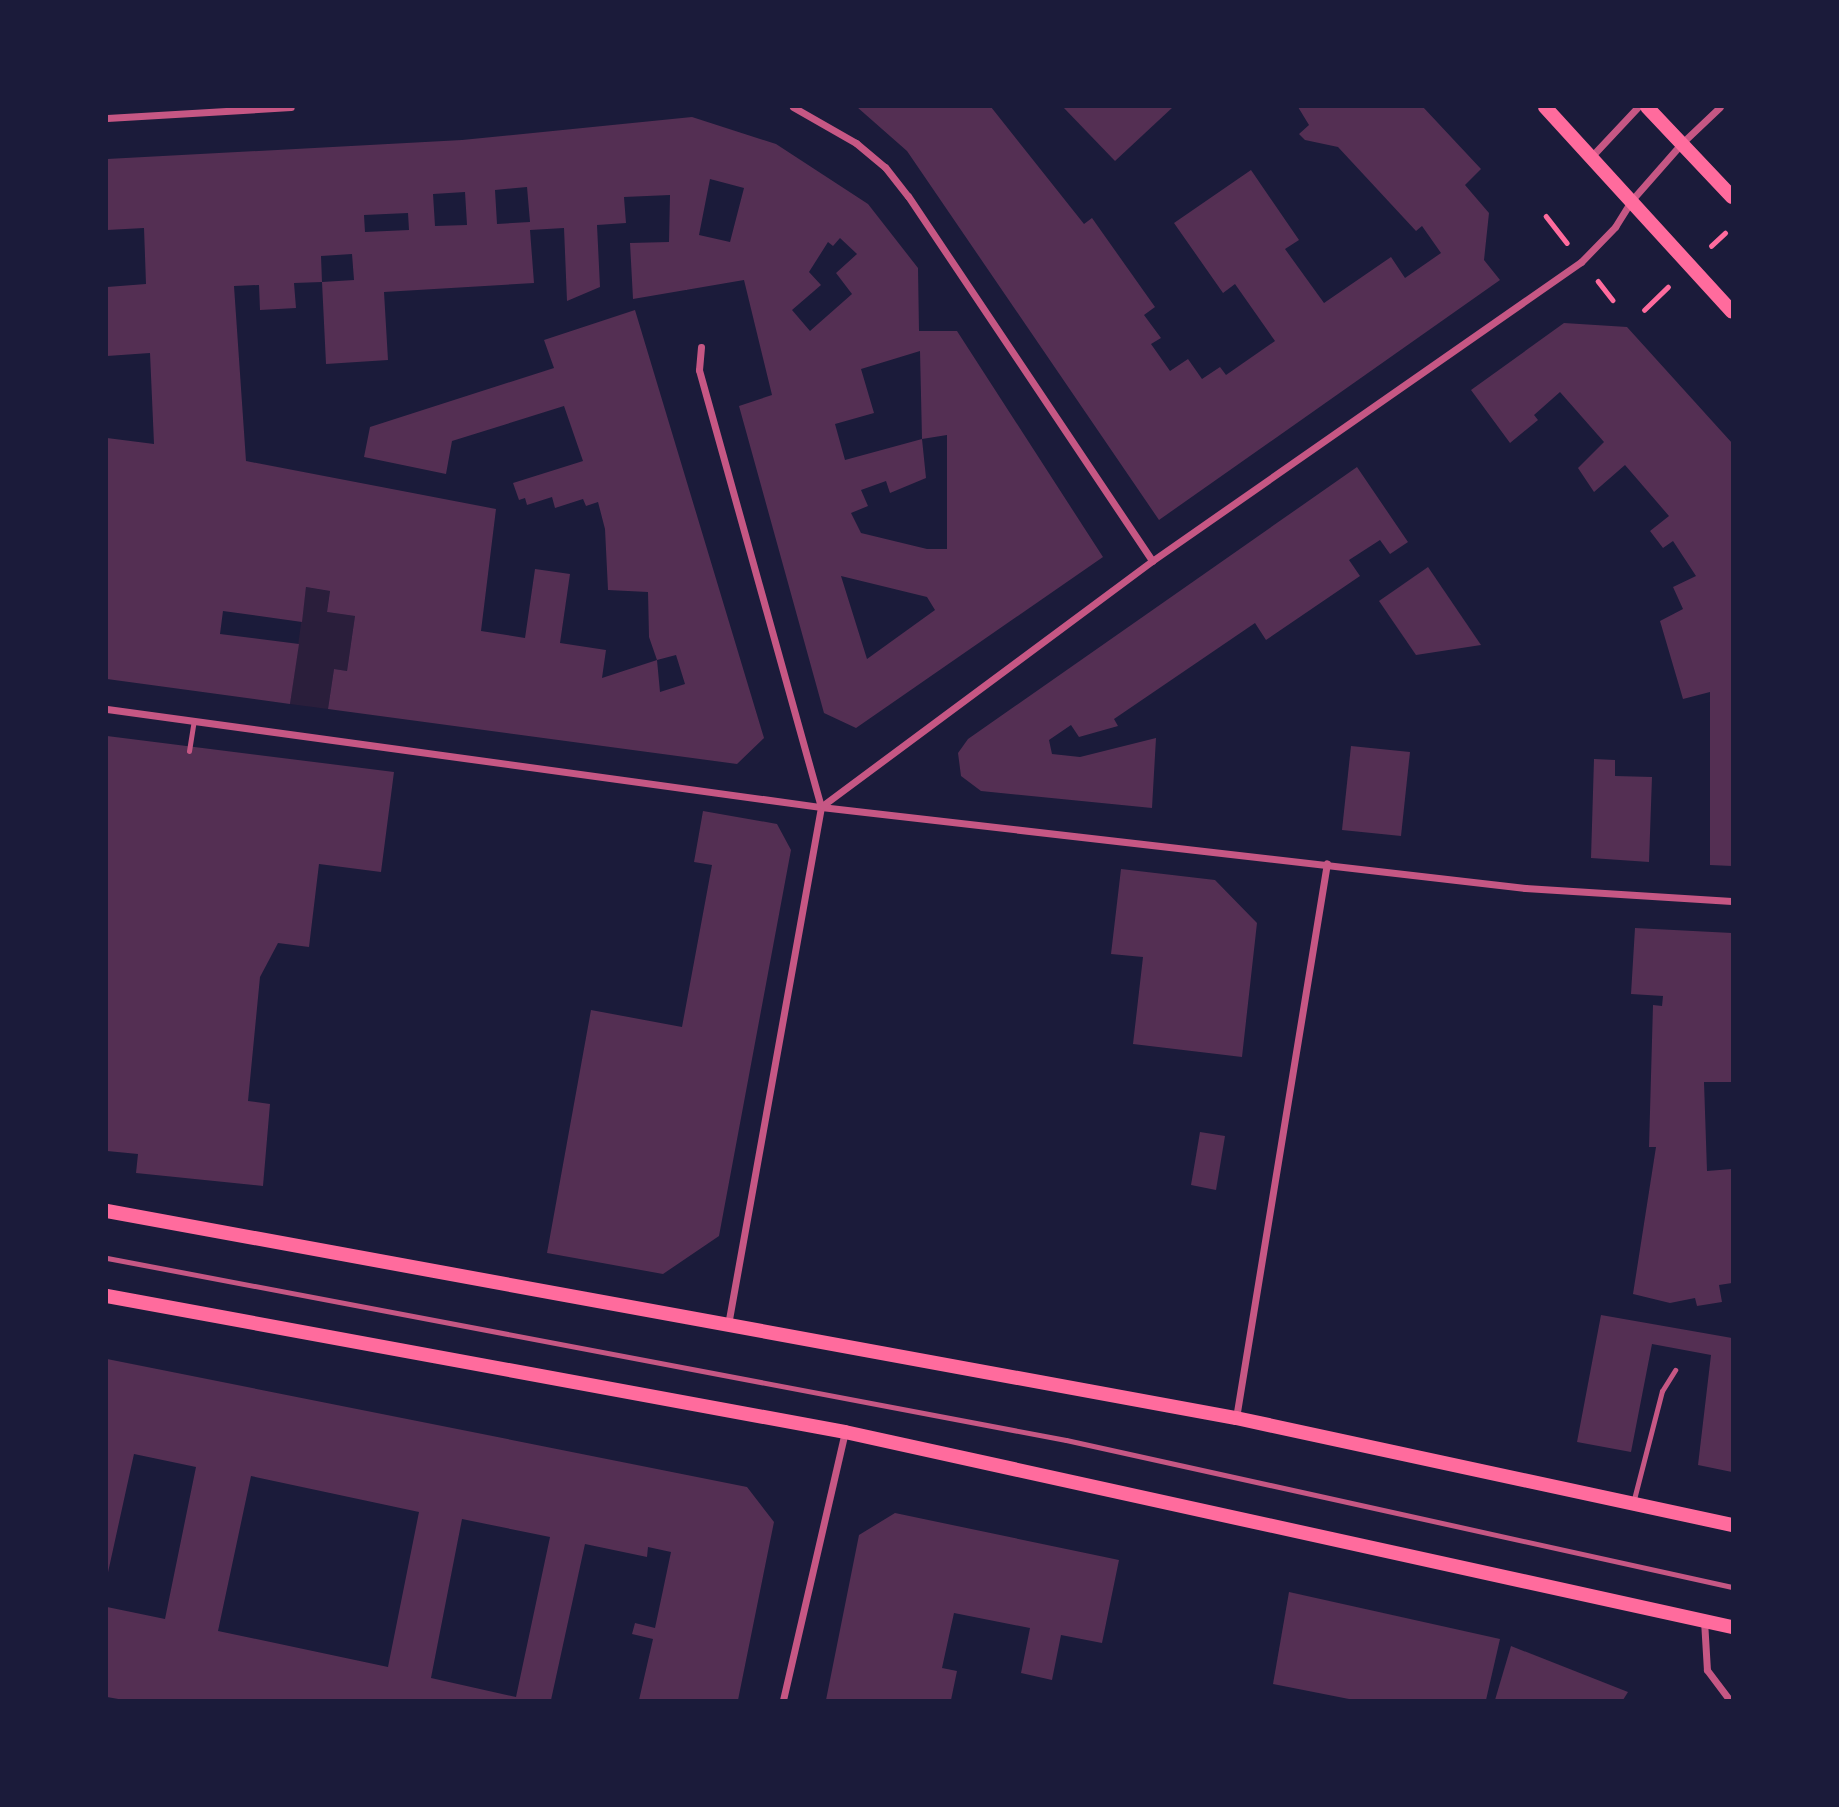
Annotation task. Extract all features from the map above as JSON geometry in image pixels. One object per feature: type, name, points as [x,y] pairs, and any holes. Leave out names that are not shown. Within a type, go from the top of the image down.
[{"type":"main road","points":[[1545,107],[1732,312]]},
{"type":"main road","points":[[1647,107],[1732,197]]},
{"type":"main road","points":[[107,1211],[1236,1418],[1732,1525]]},
{"type":"main road","points":[[107,1296],[845,1432],[1732,1627]]},
{"type":"street","points":[[107,118],[291,107]]},
{"type":"street","points":[[793,107],[856,143],[885,167],[908,196],[1152,561]]},
{"type":"street","points":[[1591,157],[1638,107]]},
{"type":"street","points":[[821,807],[1152,561],[1581,262],[1615,228],[1631,201],[1682,143],[1720,107]]},
{"type":"street","points":[[701,347],[699,370],[821,807],[727,1326]]},
{"type":"street","points":[[107,709],[821,807],[1525,888],[1732,901]]},
{"type":"street","points":[[1236,1418],[1326,863]]},
{"type":"street","points":[[783,1700],[845,1432]]},
{"type":"street","points":[[1704,1620],[1707,1670],[1730,1700]]},
{"type":"lane","points":[[189,751],[194,721]]},
{"type":"lane","points":[[107,1258],[1066,1440],[1732,1587]]},
{"type":"lane","points":[[1633,1504],[1662,1391],[1675,1370]]},
{"type":"path","points":[[1546,216],[1568,244]]},
{"type":"path","points":[[1711,246],[1725,233]]},
{"type":"path","points":[[1598,281],[1613,300]]},
{"type":"path","points":[[1644,310],[1668,287]]},
{"type":"shaded area","points":[[306,587],[330,591],[327,612],[355,616],[347,671],[334,669],[328,709],[290,704]]},
{"type":"building","points":[[857,107],[991,107],[1084,224],[1092,218],[1155,307],[1144,315],[1161,338],[1151,344],[1170,371],[1188,359],[1202,379],[1220,367],[1226,375],[1275,341],[1235,284],[1223,293],[1174,223],[1251,170],[1299,240],[1285,249],[1324,303],[1391,257],[1405,278],[1441,253],[1422,226],[1416,231],[1338,147],[1305,140],[1299,134],[1309,125],[1298,107],[1423,107],[1481,169],[1465,185],[1489,213],[1484,260],[1500,280],[1159,520],[907,151]]},
{"type":"building","points":[[1063,107],[1173,107],[1115,161]]},
{"type":"building","points":[[692,117],[776,144],[868,204],[918,268],[919,331],[957,331],[1103,557],[856,728],[824,713],[739,406],[772,395],[744,280],[633,299],[630,243],[669,242],[670,195],[624,197],[626,223],[597,225],[600,287],[567,301],[564,228],[530,230],[534,283],[384,292],[388,360],[326,364],[322,282],[294,283],[296,308],[260,310],[259,285],[234,286],[246,461],[496,509],[481,631],[525,638],[535,569],[570,574],[560,643],[606,650],[602,678],[657,660],[649,637],[648,592],[608,590],[605,529],[598,502],[586,506],[583,499],[555,508],[552,497],[527,505],[525,498],[519,500],[513,483],[583,461],[564,406],[452,441],[446,474],[364,457],[370,427],[554,368],[544,340],[635,310],[764,738],[737,764],[328,709],[334,669],[347,671],[355,616],[327,612],[330,591],[306,587],[302,622],[223,611],[220,634],[299,644],[290,704],[107,679],[107,438],[154,444],[150,353],[107,356],[107,287],[146,284],[144,228],[107,230],[107,159],[462,140]],"holes":[[[710,179],[744,188],[730,242],[699,235]],[[527,187],[530,222],[497,224],[495,190]],[[465,192],[467,225],[435,226],[433,194]],[[408,213],[409,230],[365,232],[364,215]],[[840,238],[857,254],[836,273],[852,294],[810,331],[792,310],[821,285],[809,272],[828,242],[833,246]],[[352,254],[354,280],[322,282],[321,256]],[[920,351],[922,439],[845,460],[835,424],[874,413],[861,369]],[[947,435],[947,549],[927,549],[861,533],[851,513],[868,506],[861,490],[886,481],[890,493],[926,478],[922,439]],[[841,576],[927,597],[935,610],[867,659]],[[676,655],[685,684],[660,692],[657,660]]]},
{"type":"building","points":[[1564,323],[1627,327],[1732,443],[1732,866],[1710,865],[1710,692],[1683,699],[1660,621],[1683,609],[1673,587],[1696,576],[1673,541],[1663,548],[1650,531],[1669,516],[1625,465],[1594,492],[1578,468],[1604,442],[1560,392],[1534,415],[1538,420],[1510,443],[1471,390]]},
{"type":"building","points":[[1357,467],[1408,542],[1390,554],[1380,540],[1349,560],[1360,576],[1266,640],[1255,623],[1114,719],[1118,726],[1079,737],[1071,725],[1049,740],[1052,754],[1080,757],[1156,738],[1152,808],[981,791],[961,776],[958,753],[968,739]]},
{"type":"building","points":[[1428,567],[1481,645],[1416,655],[1379,601]]},
{"type":"building","points":[[107,736],[394,772],[381,872],[319,864],[309,947],[278,943],[260,977],[248,1101],[270,1104],[263,1186],[136,1173],[138,1154],[107,1151]]},
{"type":"building","points":[[1351,746],[1410,752],[1401,836],[1342,830]]},
{"type":"building","points":[[1594,759],[1615,760],[1615,776],[1652,777],[1649,862],[1591,858]]},
{"type":"building","points":[[703,811],[777,824],[791,850],[719,1236],[663,1274],[547,1253],[591,1010],[682,1027],[712,865],[694,862]]},
{"type":"building","points":[[1121,869],[1215,880],[1257,923],[1242,1057],[1133,1044],[1143,957],[1111,954]]},
{"type":"building","points":[[1635,928],[1732,933],[1732,1082],[1704,1082],[1707,1171],[1732,1169],[1732,1283],[1719,1285],[1722,1302],[1697,1306],[1695,1298],[1670,1303],[1633,1294],[1656,1147],[1649,1147],[1653,1005],[1662,1006],[1663,996],[1631,994]]},
{"type":"building","points":[[1200,1132],[1225,1136],[1216,1190],[1191,1185]]},
{"type":"building","points":[[1601,1315],[1732,1338],[1732,1472],[1698,1465],[1711,1355],[1652,1344],[1631,1452],[1577,1442]]},
{"type":"building","points":[[107,1359],[747,1487],[774,1522],[738,1700],[639,1700],[653,1639],[632,1634],[635,1623],[655,1628],[671,1552],[648,1547],[647,1557],[585,1544],[551,1700],[124,1700],[107,1697],[107,1607],[165,1619],[196,1467],[134,1454],[107,1577]],"holes":[[[251,1476],[419,1512],[388,1667],[218,1631]],[[462,1519],[550,1537],[516,1697],[431,1678]]]},
{"type":"building","points":[[895,1513],[1119,1560],[1102,1643],[1061,1635],[1052,1680],[1021,1673],[1030,1628],[954,1613],[942,1668],[957,1671],[951,1700],[826,1700],[859,1535]]},
{"type":"building","points":[[1289,1592],[1500,1639],[1486,1700],[1354,1700],[1273,1684]]},
{"type":"building","points":[[1511,1646],[1628,1692],[1623,1700],[1495,1700]]}]
